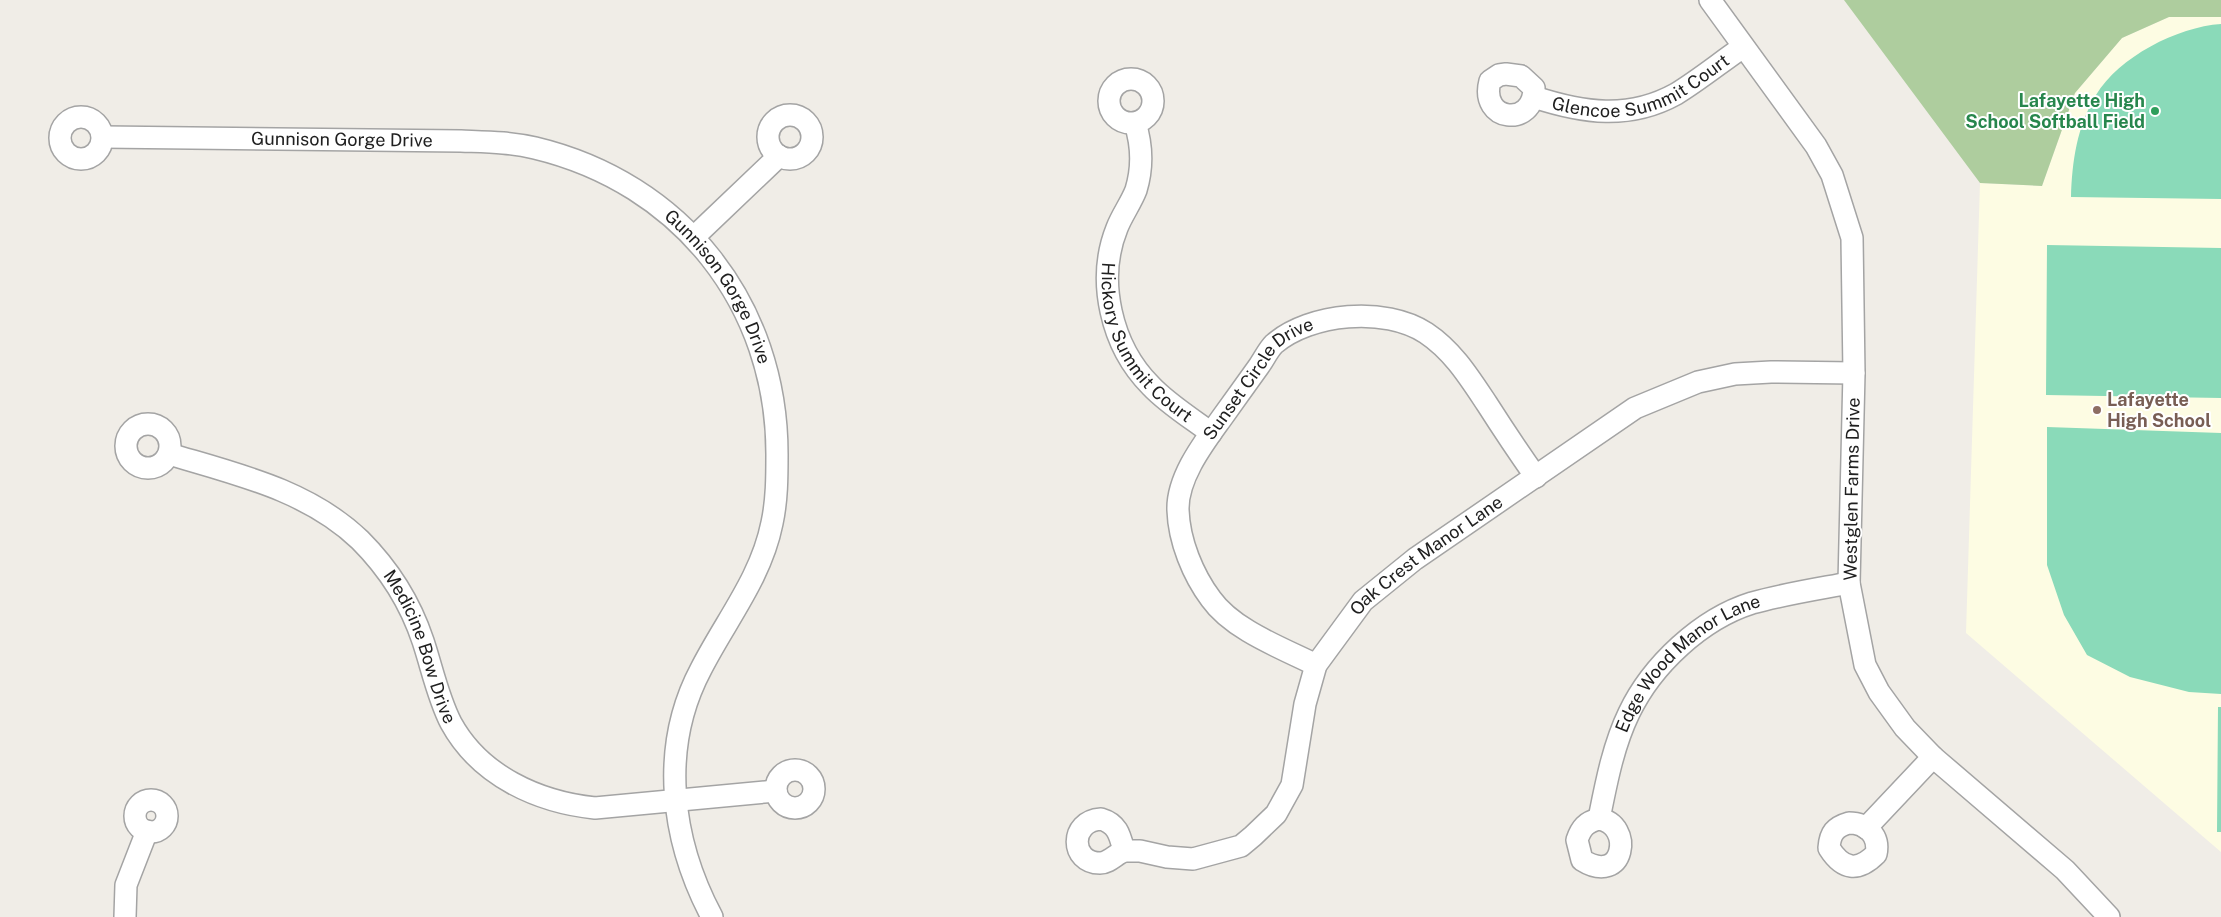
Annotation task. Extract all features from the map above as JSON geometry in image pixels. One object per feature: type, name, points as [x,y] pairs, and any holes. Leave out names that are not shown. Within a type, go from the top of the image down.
[{"type":"street","name":"Westglen Farms Drive","points":[[1710,0],[1742,47],[1816,146],[1832,175],[1852,238],[1854,374],[1849,583],[1865,665],[1879,692],[1905,728],[1933,757],[2065,870],[2109,917]]},
{"type":"street","name":"Glencoe Summit Court","points":[[1534,97],[1569,107],[1610,113],[1643,107],[1676,94],[1742,47]]},
{"type":"street","name":"Hickory Summit Court","points":[[1135,123],[1141,143],[1141,162],[1136,190],[1117,229],[1107,268],[1109,301],[1119,335],[1132,364],[1151,387],[1211,434]]},
{"type":"street","name":"Gunnison Gorge Drive","points":[[103,137],[506,143],[562,156],[609,175],[640,193],[694,237],[724,274],[740,302],[763,356],[774,394],[777,476],[772,522],[763,558],[732,618],[701,669],[688,697],[674,762],[675,802],[683,846],[694,879],[712,917]]},
{"type":"street","points":[[694,237],[779,156]]},
{"type":"street","name":"Sunset Circle Drive","points":[[1316,665],[1234,622],[1211,600],[1197,577],[1185,548],[1178,512],[1181,488],[1211,434],[1274,345],[1300,329],[1331,318],[1364,316],[1397,321],[1424,332],[1454,355],[1536,477]]},
{"type":"street","name":"Oak Crest Manor Lane","points":[[1124,851],[1140,851],[1167,857],[1192,859],[1241,846],[1253,836],[1276,814],[1292,785],[1305,704],[1316,665],[1363,601],[1415,559],[1635,408],[1698,382],[1735,374],[1771,372],[1854,374]]},
{"type":"street","name":"Medicine Bow Drive","points":[[169,454],[268,485],[298,498],[342,524],[360,540],[390,575],[409,606],[451,722],[471,751],[504,778],[533,794],[568,805],[595,808],[675,802],[776,791]]},
{"type":"street","name":"Edge Wood Manor Lane","points":[[1599,819],[1611,763],[1629,712],[1648,683],[1670,657],[1695,635],[1720,618],[1750,604],[1787,594],[1849,583]]},
{"type":"street","points":[[1866,828],[1933,757]]},
{"type":"street","points":[[125,917],[126,886],[147,831]]},
{"type":"shaded area","name":"Lafayette High School","points":[[2169,17],[2221,17],[2221,852],[1966,633],[1980,183],[2042,186],[2075,93],[2122,38]]},
{"type":"green space","points":[[1844,0],[2221,0],[2221,17],[2169,17],[2122,38],[2075,93],[2042,186],[1980,183]]},
{"type":"green space","name":"Lafayette High School Softball Field","points":[[2221,24],[2221,199],[2071,197],[2074,158],[2080,132],[2096,95],[2106,81],[2119,68],[2151,46],[2186,31]]},
{"type":"green space","points":[[2047,245],[2221,248],[2221,398],[2046,395]]},
{"type":"green space","points":[[2047,427],[2221,433],[2221,694],[2189,692],[2130,677],[2087,655],[2064,615],[2047,565]]},
{"type":"green space","points":[[2218,707],[2221,707],[2221,832],[2217,832]]},
{"type":"place","name":"Lafayette High School Softball Field","points":[[2155,111]]},
{"type":"place","name":"Lafayette High School","points":[[2097,410]]}]
